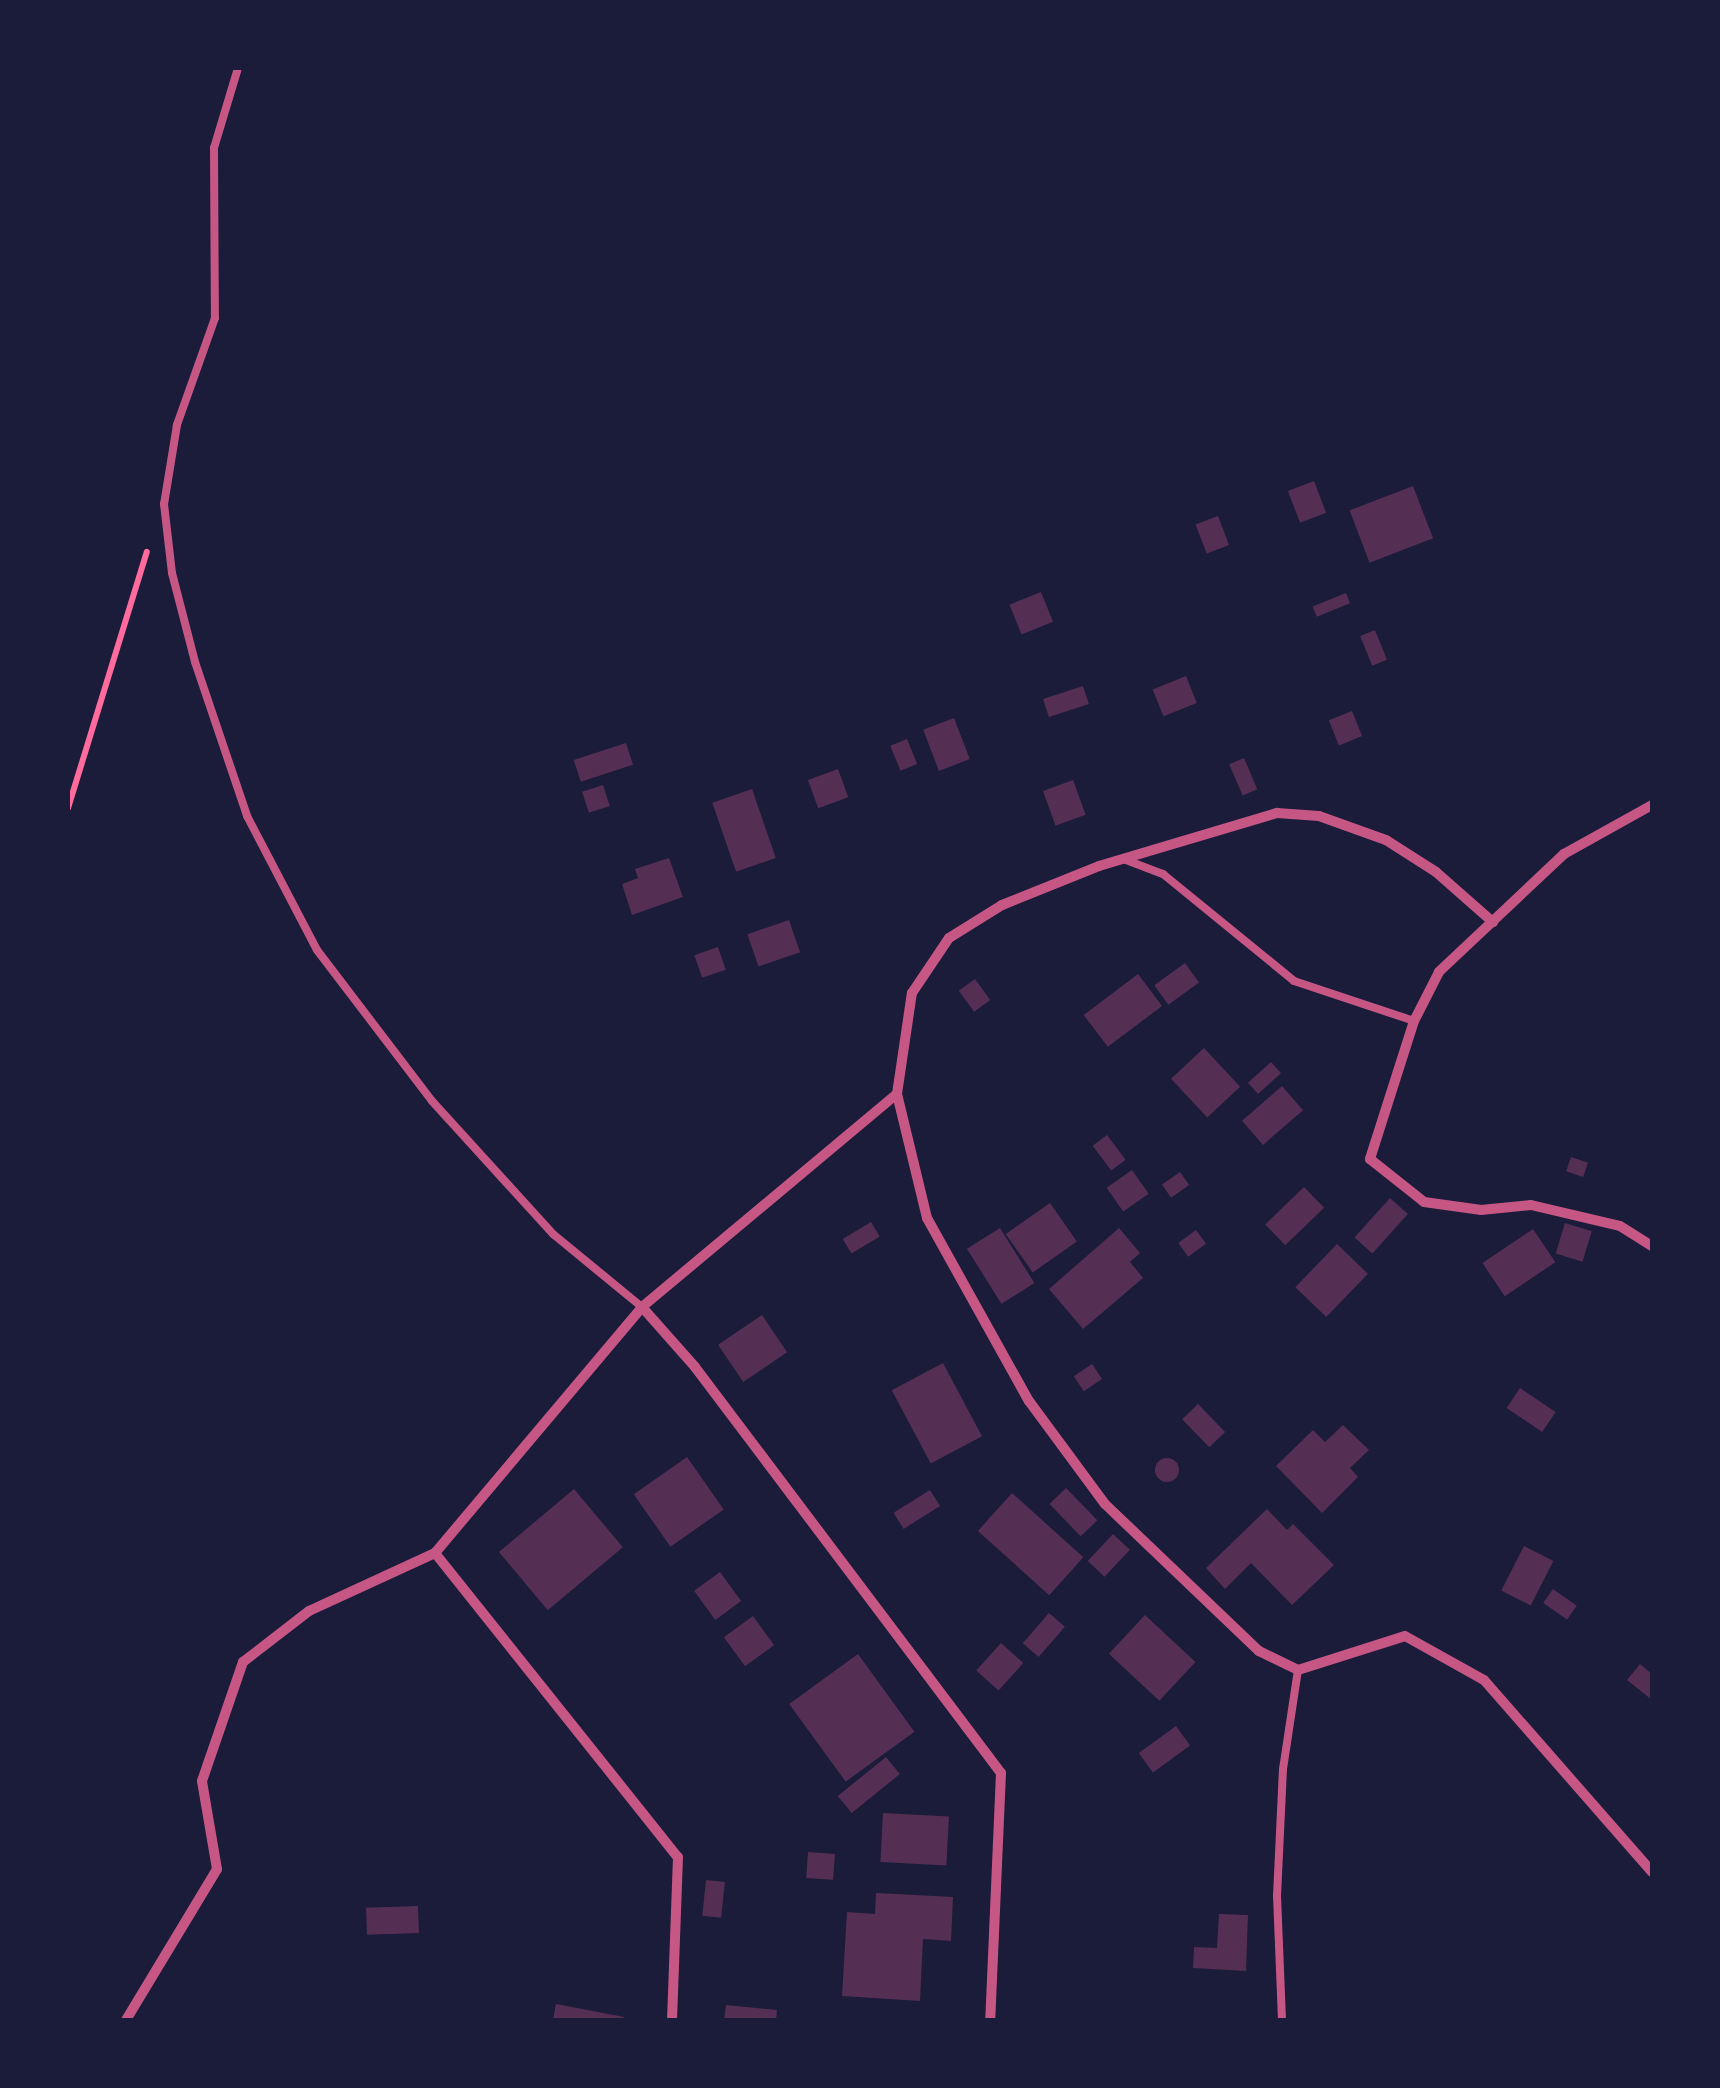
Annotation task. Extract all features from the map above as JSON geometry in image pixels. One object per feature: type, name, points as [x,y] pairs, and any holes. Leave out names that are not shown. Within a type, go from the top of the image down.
[{"type":"street","points":[[1652,804],[1564,854],[1439,972],[1414,1021],[1370,1159],[1424,1202],[1481,1210],[1531,1205],[1620,1226],[1652,1246]]},
{"type":"street","points":[[1493,922],[1436,872],[1386,840],[1320,816],[1277,813],[1122,858],[1002,905],[949,938],[912,993],[897,1094],[927,1218],[1029,1401],[1104,1504],[1259,1651],[1298,1670],[1405,1636],[1484,1680],[1652,1872]]},
{"type":"street","points":[[126,2020],[217,1869],[202,1782],[243,1662],[310,1611],[436,1554],[642,1307],[897,1094]]},
{"type":"street","points":[[642,1307],[695,1367],[1001,1774],[990,2020]]},
{"type":"street","points":[[436,1554],[678,1857],[672,2020]]},
{"type":"lane","points":[[238,68],[214,148],[214,318],[177,425],[164,504],[186,627],[235,782],[317,950],[432,1101],[552,1234],[642,1307]]},
{"type":"lane","points":[[1122,858],[1164,874],[1294,982],[1414,1021]]},
{"type":"lane","points":[[1282,2020],[1277,1896],[1282,1770],[1298,1670]]},
{"type":"path","points":[[68,808],[164,504]]},
{"type":"building","points":[[1314,481],[1326,513],[1300,523],[1288,491]]},
{"type":"building","points":[[1413,486],[1433,538],[1370,563],[1350,510]]},
{"type":"building","points":[[1218,516],[1229,545],[1207,554],[1196,525]]},
{"type":"building","points":[[1041,592],[1053,622],[1021,634],[1009,605]]},
{"type":"building","points":[[1346,593],[1350,603],[1317,617],[1313,606]]},
{"type":"building","points":[[1375,630],[1387,660],[1372,666],[1360,636]]},
{"type":"building","points":[[1186,676],[1197,703],[1163,716],[1153,689]]},
{"type":"building","points":[[1083,686],[1089,704],[1049,717],[1043,699]]},
{"type":"building","points":[[1352,711],[1362,736],[1339,745],[1329,720]]},
{"type":"building","points":[[954,718],[970,759],[939,771],[923,730]]},
{"type":"building","points":[[907,739],[917,764],[900,771],[890,746]]},
{"type":"building","points":[[626,743],[633,765],[581,782],[574,760]]},
{"type":"building","points":[[1244,758],[1257,789],[1243,796],[1229,764]]},
{"type":"building","points":[[838,769],[848,797],[818,808],[808,780]]},
{"type":"building","points":[[1073,780],[1086,815],[1056,826],[1043,791]]},
{"type":"building","points":[[603,785],[610,806],[589,813],[582,792]]},
{"type":"building","points":[[752,789],[776,858],[736,872],[712,803]]},
{"type":"building","points":[[669,858],[683,897],[632,915],[622,884],[638,878],[635,869]]},
{"type":"building","points":[[789,920],[800,952],[758,966],[747,934]]},
{"type":"building","points":[[718,947],[726,970],[702,978],[694,955]]},
{"type":"building","points":[[1185,963],[1199,982],[1168,1005],[1154,985]]},
{"type":"building","points":[[1138,974],[1162,1006],[1108,1047],[1084,1015]]},
{"type":"building","points":[[975,979],[990,1000],[974,1012],[959,991]]},
{"type":"building","points":[[1204,1048],[1240,1087],[1207,1117],[1171,1079]]},
{"type":"building","points":[[1271,1062],[1281,1073],[1258,1094],[1248,1083]]},
{"type":"building","points":[[1282,1086],[1303,1110],[1263,1145],[1242,1121]]},
{"type":"building","points":[[1107,1135],[1126,1160],[1111,1171],[1093,1146]]},
{"type":"building","points":[[1571,1157],[1588,1163],[1583,1177],[1566,1171]]},
{"type":"building","points":[[1132,1170],[1149,1194],[1123,1212],[1107,1188]]},
{"type":"building","points":[[1180,1172],[1189,1185],[1171,1198],[1162,1185]]},
{"type":"building","points":[[1304,1187],[1324,1208],[1285,1245],[1265,1225]]},
{"type":"building","points":[[1390,1198],[1408,1214],[1372,1253],[1355,1237]]},
{"type":"building","points":[[1050,1203],[1077,1242],[1033,1272],[1006,1234]]},
{"type":"building","points":[[871,1222],[880,1237],[851,1254],[843,1239]]},
{"type":"building","points":[[1565,1223],[1592,1231],[1582,1262],[1556,1254]]},
{"type":"building","points":[[1000,1228],[1034,1283],[1001,1304],[967,1249]]},
{"type":"building","points":[[1119,1228],[1140,1253],[1130,1262],[1143,1278],[1083,1329],[1049,1289]]},
{"type":"building","points":[[1533,1229],[1555,1262],[1505,1296],[1482,1263]]},
{"type":"building","points":[[1196,1230],[1206,1244],[1188,1257],[1178,1243]]},
{"type":"building","points":[[1337,1244],[1368,1274],[1326,1317],[1295,1287]]},
{"type":"building","points":[[762,1315],[787,1352],[743,1382],[718,1345]]},
{"type":"building","points":[[943,1363],[982,1436],[931,1464],[892,1390]]},
{"type":"building","points":[[1092,1364],[1102,1379],[1084,1391],[1074,1376]]},
{"type":"building","points":[[1520,1388],[1556,1412],[1542,1432],[1507,1408]]},
{"type":"building","points":[[1198,1404],[1225,1432],[1209,1447],[1182,1419]]},
{"type":"building","points":[[1343,1425],[1369,1450],[1350,1468],[1358,1477],[1322,1513],[1276,1466],[1313,1430],[1325,1442]]},
{"type":"building","points":[[687,1457],[724,1509],[670,1547],[634,1494]]},
{"type":"building","points":[[1167,1458],[1179,1470],[1167,1482],[1155,1470]]},
{"type":"building","points":[[1066,1488],[1097,1520],[1081,1536],[1049,1504]]},
{"type":"building","points":[[574,1489],[623,1547],[548,1610],[499,1552]]},
{"type":"building","points":[[930,1490],[940,1506],[904,1529],[894,1513]]},
{"type":"building","points":[[1012,1493],[1083,1557],[1049,1595],[978,1531]]},
{"type":"building","points":[[1267,1509],[1287,1530],[1293,1524],[1334,1565],[1292,1605],[1251,1563],[1225,1589],[1206,1568]]},
{"type":"building","points":[[1113,1534],[1130,1550],[1105,1577],[1088,1561]]},
{"type":"building","points":[[1524,1546],[1553,1561],[1531,1606],[1501,1591]]},
{"type":"building","points":[[720,1572],[741,1601],[715,1620],[694,1591]]},
{"type":"building","points":[[1553,1589],[1577,1606],[1567,1620],[1543,1603]]},
{"type":"building","points":[[1049,1613],[1065,1627],[1039,1657],[1023,1643]]},
{"type":"building","points":[[1145,1615],[1195,1662],[1159,1701],[1109,1654]]},
{"type":"building","points":[[753,1616],[774,1645],[745,1666],[724,1637]]},
{"type":"building","points":[[1001,1643],[1023,1663],[999,1691],[976,1670]]},
{"type":"building","points":[[858,1654],[914,1732],[846,1782],[789,1704]]},
{"type":"building","points":[[1640,1664],[1652,1674],[1652,1700],[1627,1680]]},
{"type":"building","points":[[1176,1726],[1190,1745],[1153,1772],[1139,1753]]},
{"type":"building","points":[[886,1757],[900,1774],[852,1813],[838,1796]]},
{"type":"building","points":[[883,1813],[949,1816],[946,1865],[880,1862]]},
{"type":"building","points":[[808,1852],[835,1854],[833,1880],[806,1878]]},
{"type":"building","points":[[706,1880],[725,1882],[721,1918],[702,1916]]},
{"type":"building","points":[[876,1893],[953,1897],[951,1941],[923,1939],[920,2001],[842,1996],[847,1912],[875,1914]]},
{"type":"building","points":[[418,1906],[419,1933],[367,1935],[366,1908]]},
{"type":"building","points":[[1219,1914],[1248,1915],[1246,1971],[1193,1968],[1194,1947],[1217,1948]]},
{"type":"building","points":[[556,2004],[624,2017],[624,2020],[553,2020]]},
{"type":"building","points":[[726,2005],[777,2010],[776,2020],[724,2020]]}]
